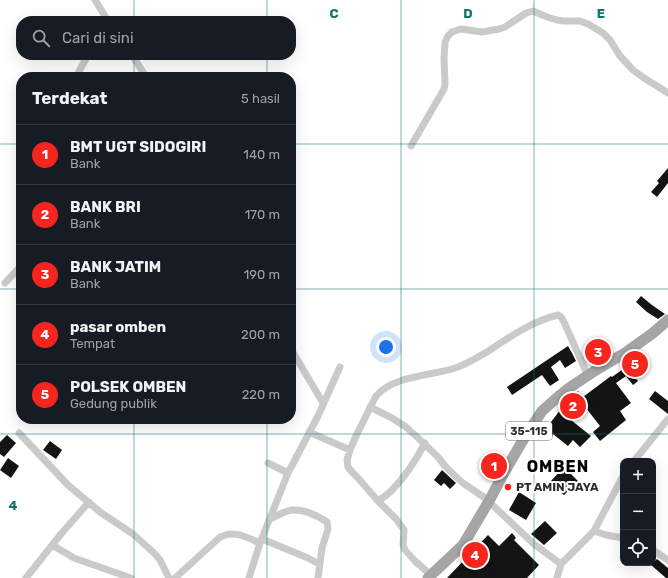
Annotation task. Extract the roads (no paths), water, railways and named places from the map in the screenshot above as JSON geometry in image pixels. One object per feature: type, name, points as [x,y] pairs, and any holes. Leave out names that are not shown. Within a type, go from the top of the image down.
[{"type":"main road","name":"35-115","points":[[430,576],[463,545],[489,502],[519,446],[542,411],[559,396],[625,353],[668,320]]},
{"type":"street","points":[[95,0],[105,16]]},
{"type":"street","points":[[411,146],[444,88],[445,42],[448,36],[452,32],[461,29],[482,32],[499,30],[531,11],[534,11],[547,18],[563,21],[580,21],[588,24],[603,33],[610,40],[620,56],[634,70],[668,93]]},
{"type":"street","points":[[79,72],[85,60]]},
{"type":"street","points":[[135,60],[143,72]]},
{"type":"street","points":[[5,283],[16,271]]},
{"type":"street","points":[[430,576],[405,550],[403,546],[404,530],[402,526],[378,502],[348,467],[347,460],[350,450],[378,393],[393,383],[452,369],[469,362],[536,323],[558,316],[561,317],[564,322],[588,376]]},
{"type":"street","points":[[296,357],[323,403]]},
{"type":"street","points":[[249,578],[261,541],[288,473],[318,416],[340,367]]},
{"type":"street","points":[[370,407],[392,418],[425,443],[445,466],[463,483],[481,494],[535,546],[561,564]]},
{"type":"street","points":[[636,458],[668,419]]},
{"type":"street","points":[[19,432],[68,485],[100,512],[133,534],[148,548],[160,560],[169,578]]},
{"type":"street","points":[[309,432],[350,450]]},
{"type":"street","points":[[378,502],[400,481],[418,456],[425,443]]},
{"type":"street","points":[[268,463],[288,473]]},
{"type":"street","points":[[557,578],[561,564],[594,531],[620,482]]},
{"type":"street","points":[[26,578],[52,545],[90,502]]},
{"type":"street","points":[[269,520],[291,510],[297,510],[312,514],[327,522],[328,529],[322,548],[318,578]]},
{"type":"street","points":[[594,531],[620,537]]},
{"type":"street","points":[[175,578],[219,538],[229,534],[261,541],[308,558],[320,564]]},
{"type":"street","points":[[52,545],[74,558],[131,578]]},
{"type":"street","points":[[656,552],[668,560]]},
{"type":"place","name":"BANK JATIM","points":[[598,352]]},
{"type":"place","name":"POLSEK OMBEN","points":[[635,364]]},
{"type":"place","name":"BANK BRI","points":[[573,406]]},
{"type":"place","name":"BMT UGT SIDOGIRI","points":[[494,466]]},
{"type":"place","name":"PT AMIN JAYA","points":[[508,487]]},
{"type":"place","name":"pasar omben","points":[[475,555]]},
{"type":"district","name":"OMBEN","points":[[558,466]]}]
